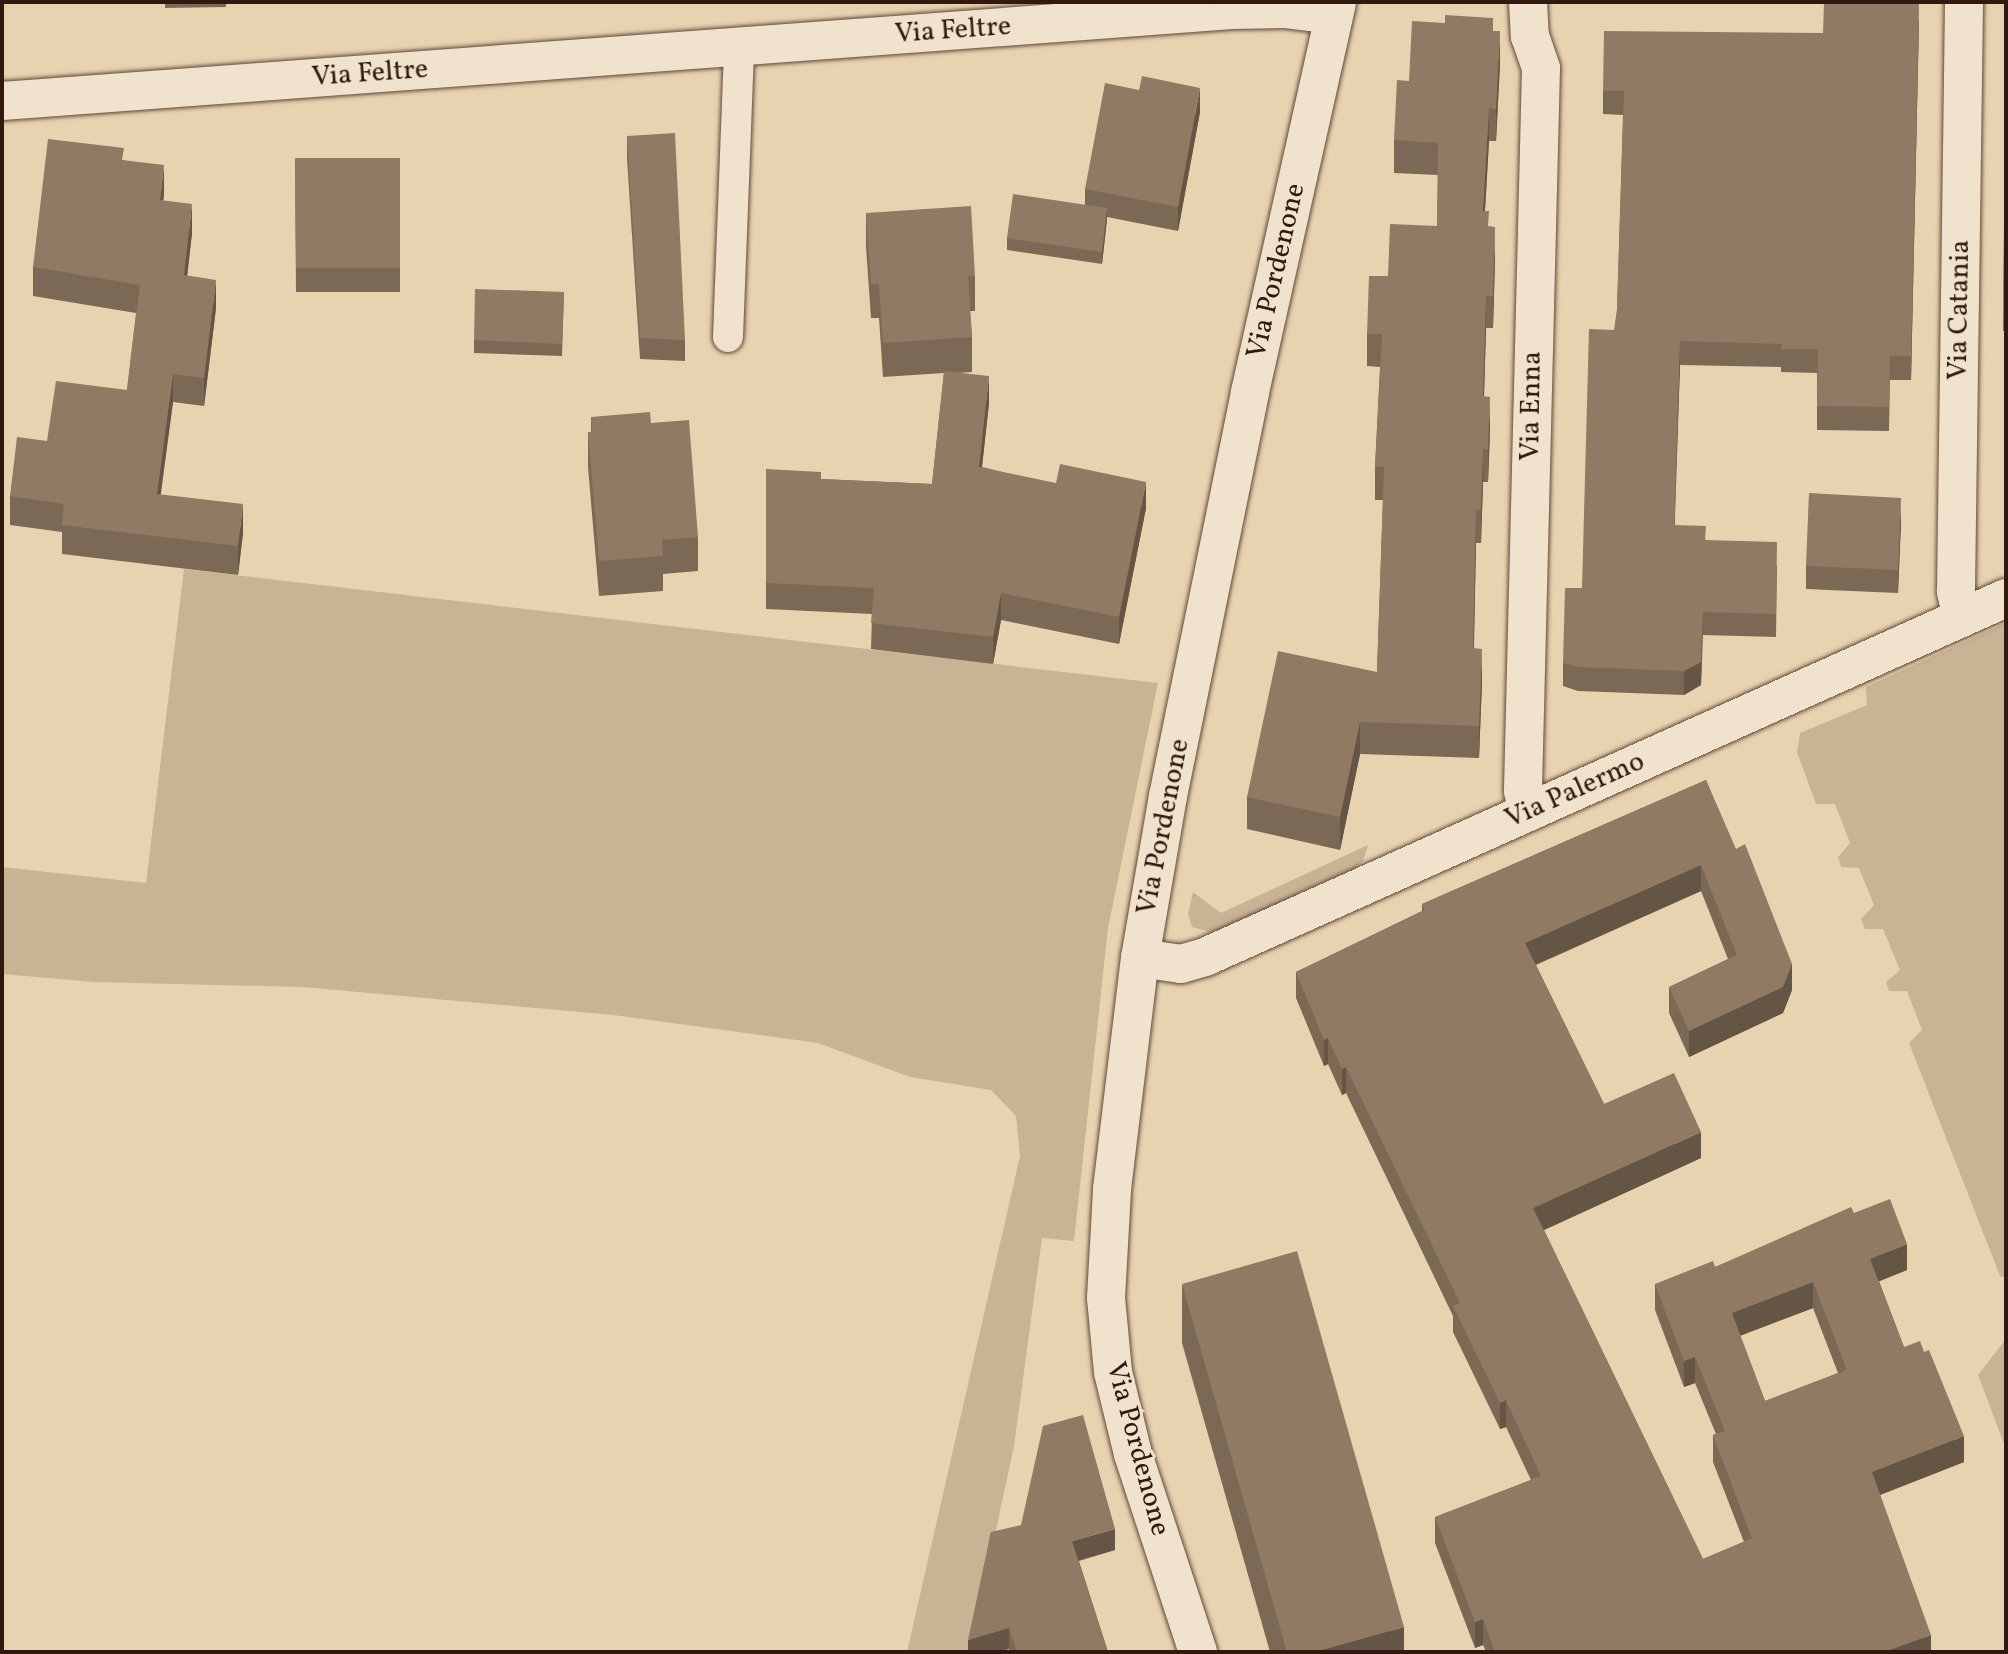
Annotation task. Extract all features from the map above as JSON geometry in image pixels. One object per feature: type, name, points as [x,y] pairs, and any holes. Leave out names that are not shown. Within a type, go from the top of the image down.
[{"type":"street","name":"Via Enna","points":[[1528,2],[1530,36],[1541,68],[1523,791],[1528,812]]},
{"type":"street","name":"Via Catania","points":[[1962,618],[1956,591],[1964,2]]},
{"type":"street","name":"Via Feltre","points":[[2,101],[1252,9],[1335,8]]},
{"type":"street","name":"Via Pordenone","points":[[1198,1652],[1124,1421],[1108,1336],[1112,1189],[1140,958],[1227,506],[1335,8]]},
{"type":"street","name":"Via Palermo","points":[[1140,958],[1181,964],[1205,957],[2006,598]]},
{"type":"lane","points":[[728,337],[739,47]]},
{"type":"shaded area","points":[[184,569],[1158,683],[1108,928],[1074,1241],[1042,1238],[1014,1446],[970,1652],[907,1652],[1020,1156],[1016,1116],[991,1090],[910,1077],[818,1043],[613,1015],[303,987],[94,982],[2,974],[2,867],[146,883]]},
{"type":"shaded area","points":[[2006,623],[2006,1278],[2000,1276],[1909,1043],[1922,1030],[1907,991],[1889,991],[1886,982],[1900,970],[1883,929],[1865,929],[1861,919],[1874,905],[1859,868],[1841,867],[1838,857],[1850,843],[1835,804],[1816,804],[1797,752],[1800,733],[1867,705],[1866,687]]},
{"type":"shaded area","points":[[1368,845],[1363,861],[1351,871],[1214,933],[1192,927],[1188,914],[1193,892],[1221,913]]},
{"type":"shaded area","points":[[2006,1339],[2006,1449],[1978,1375]]},
{"type":"building","points":[[1824,2],[1919,2],[1911,356],[1890,356],[1889,407],[1817,406],[1818,349],[1781,349],[1782,344],[1680,341],[1674,525],[1706,526],[1705,540],[1777,542],[1776,614],[1703,612],[1701,662],[1684,671],[1578,667],[1563,663],[1565,588],[1582,588],[1589,329],[1614,330],[1617,310],[1624,91],[1603,91],[1604,31],[1823,33]]},
{"type":"building","points":[[1445,15],[1493,18],[1493,31],[1500,31],[1496,109],[1489,108],[1483,211],[1489,211],[1488,226],[1495,227],[1493,296],[1486,296],[1483,396],[1490,397],[1488,449],[1483,449],[1481,510],[1476,510],[1473,648],[1482,649],[1479,726],[1360,722],[1340,817],[1247,797],[1278,651],[1377,672],[1384,467],[1375,467],[1382,334],[1367,334],[1369,276],[1388,276],[1390,224],[1437,226],[1438,143],[1394,140],[1397,80],[1409,81],[1412,21],[1445,23]]},
{"type":"building","points":[[2006,66],[2006,301],[2003,301]]},
{"type":"building","points":[[1142,76],[1200,88],[1178,207],[1085,189],[1105,83],[1139,90]]},
{"type":"building","points":[[675,133],[685,340],[640,338],[627,136]]},
{"type":"building","points":[[48,139],[124,148],[122,160],[164,165],[160,200],[192,204],[184,275],[216,280],[204,378],[173,374],[157,494],[243,504],[238,546],[62,525],[64,504],[10,496],[17,437],[47,441],[56,381],[127,390],[140,285],[33,267]]},
{"type":"building","points":[[295,158],[400,158],[400,268],[296,268]]},
{"type":"building","points":[[1013,194],[1107,208],[1102,252],[1007,238]]},
{"type":"building","points":[[971,206],[975,277],[968,276],[972,337],[883,343],[879,284],[871,284],[866,213]]},
{"type":"building","points":[[475,289],[564,292],[562,344],[474,340]]},
{"type":"building","points":[[944,371],[989,376],[979,467],[1056,483],[1060,464],[1146,482],[1119,617],[1001,593],[993,637],[871,623],[874,588],[766,583],[766,469],[821,472],[821,479],[932,484]]},
{"type":"building","points":[[650,412],[651,423],[689,420],[698,537],[662,540],[663,556],[599,561],[588,432],[592,432],[591,417]]},
{"type":"building","points":[[1809,493],[1901,498],[1898,570],[1806,566]]},
{"type":"building","points":[[1706,780],[1736,849],[1745,844],[1792,964],[1783,987],[1689,1031],[1669,987],[1737,955],[1701,865],[1525,943],[1604,1104],[1674,1073],[1701,1132],[1533,1208],[1703,1559],[1752,1538],[1713,1435],[1725,1431],[1695,1357],[1684,1361],[1655,1284],[1713,1261],[1715,1267],[1851,1207],[1854,1213],[1890,1199],[1907,1244],[1870,1259],[1904,1347],[1920,1341],[1924,1352],[1929,1350],[1964,1436],[1872,1472],[1931,1635],[1884,1652],[1495,1652],[1483,1619],[1475,1622],[1435,1517],[1541,1476],[1506,1400],[1500,1403],[1453,1306],[1460,1303],[1346,1067],[1342,1069],[1328,1038],[1324,1040],[1296,972],[1425,910],[1422,904]],"holes":[[[1813,1282],[1847,1370],[1765,1401],[1732,1313]]]},
{"type":"building","points":[[1297,1251],[1404,1627],[1315,1652],[1287,1652],[1182,1284]]},
{"type":"building","points":[[1083,1415],[1115,1529],[1072,1541],[1108,1652],[1017,1652],[1009,1628],[968,1640],[991,1532],[1021,1525],[1043,1426]]}]
